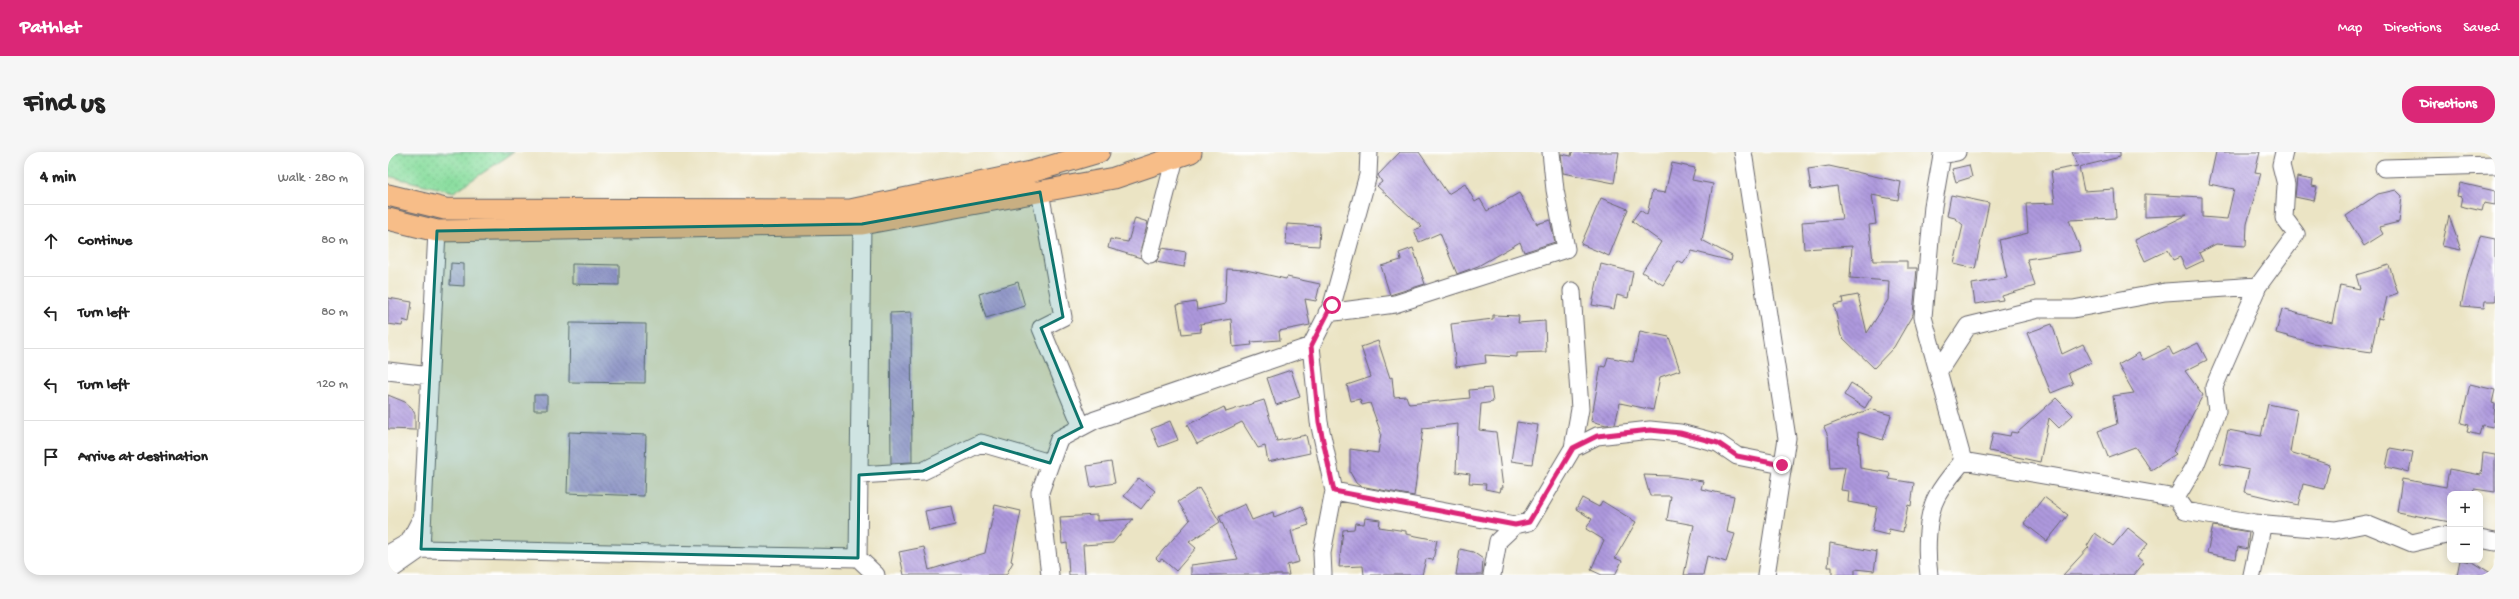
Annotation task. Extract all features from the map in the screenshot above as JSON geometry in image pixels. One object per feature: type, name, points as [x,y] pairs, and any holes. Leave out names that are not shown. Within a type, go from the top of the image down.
[{"type":"main road","points":[[388,195],[445,209],[850,210],[1031,172],[1099,152]]},
{"type":"main road","points":[[388,219],[437,231],[862,224],[1114,178],[1183,155]]},
{"type":"street","points":[[1323,575],[1322,554],[1334,491],[1319,422],[1311,346],[1332,305],[1368,175],[1369,152]]},
{"type":"street","points":[[1327,313],[1395,304],[1566,248],[1555,190],[1551,152]]},
{"type":"street","points":[[1743,152],[1787,438],[1766,575]]},
{"type":"street","points":[[1957,152],[1942,155],[1933,206],[1923,317],[1963,460]]},
{"type":"street","points":[[2176,498],[2195,466],[2217,411],[2214,387],[2258,286],[2296,234],[2284,218],[2286,185],[2281,165],[2284,152]]},
{"type":"street","points":[[1150,254],[1183,155]]},
{"type":"street","points":[[2384,168],[2495,165]]},
{"type":"street","points":[[1040,192],[1063,317],[1041,328],[1082,427]]},
{"type":"street","points":[[858,558],[862,224]]},
{"type":"street","points":[[421,549],[437,231]]},
{"type":"street","points":[[1938,372],[1968,326],[2038,309],[2073,309],[2164,292],[2258,286]]},
{"type":"street","points":[[1334,491],[1515,525],[1529,522],[1573,448],[1580,409],[1572,291]]},
{"type":"street","points":[[1050,575],[1040,492],[1059,439],[1095,420],[1311,346]]},
{"type":"street","points":[[388,371],[430,376]]},
{"type":"street","points":[[1573,448],[1597,436],[1658,431],[1680,433],[1718,443],[1737,456],[1782,465]]},
{"type":"street","points":[[859,475],[923,472],[981,443],[1050,463]]},
{"type":"street","points":[[1963,460],[2176,498],[2185,511],[2255,523],[2335,530],[2366,524],[2412,543],[2447,535]]},
{"type":"street","points":[[1929,575],[1930,519],[1937,497],[1963,460]]},
{"type":"street","points":[[388,554],[409,542],[423,514]]},
{"type":"street","points":[[2252,575],[2262,532],[2255,523]]},
{"type":"street","points":[[1492,575],[1498,541],[1515,525]]},
{"type":"street","points":[[2483,540],[2495,542]]},
{"type":"street","points":[[388,572],[421,549],[858,558],[876,575]]},
{"type":"highlighted area","points":[[1040,192],[1063,317],[1041,328],[1082,427],[1059,439],[1050,463],[981,443],[923,471],[859,475],[858,558],[421,549],[437,231],[862,224]]},
{"type":"green space","points":[[388,152],[514,152],[454,192],[388,176]]},
{"type":"building","points":[[1400,152],[1419,152],[1448,194],[1465,184],[1475,202],[1480,199],[1487,211],[1519,193],[1537,224],[1550,220],[1555,242],[1524,252],[1520,242],[1478,266],[1457,274],[1440,233],[1419,242],[1414,230],[1422,227],[1377,186],[1382,182],[1378,175]]},
{"type":"building","points":[[1572,152],[1619,152],[1614,183],[1563,173],[1561,154],[1571,156]]},
{"type":"building","points":[[2072,152],[2120,152],[2120,157],[2079,167],[2084,191],[2114,189],[2116,218],[2069,220],[2081,251],[2027,259],[2035,286],[2002,296],[2003,300],[1975,304],[1972,284],[2007,278],[1999,240],[2028,233],[2026,204],[2055,203],[2051,171],[2078,166]]},
{"type":"building","points":[[2216,152],[2260,152],[2255,172],[2261,173],[2247,224],[2246,246],[2216,244],[2199,253],[2203,261],[2186,269],[2180,257],[2173,260],[2168,250],[2145,261],[2135,240],[2187,215],[2145,217],[2145,194],[2202,197],[2202,217],[2227,219],[2234,189],[2209,184]]},
{"type":"building","points":[[1672,163],[1695,168],[1692,180],[1713,184],[1702,240],[1732,256],[1731,261],[1692,251],[1683,264],[1678,261],[1663,285],[1642,272],[1661,242],[1632,221],[1640,210],[1647,215],[1652,191],[1665,193]]},
{"type":"building","points":[[1969,165],[1972,177],[1956,182],[1952,169]]},
{"type":"building","points":[[1829,166],[1901,182],[1898,200],[1872,195],[1876,224],[1869,225],[1873,261],[1907,261],[1907,268],[1917,268],[1913,314],[1894,347],[1874,368],[1841,336],[1834,305],[1843,303],[1842,298],[1858,295],[1867,333],[1888,300],[1889,281],[1850,278],[1852,246],[1804,249],[1802,222],[1842,219],[1837,186],[1811,190],[1808,169]]},
{"type":"building","points":[[2297,177],[2313,180],[2312,186],[2317,187],[2314,201],[2295,197]]},
{"type":"building","points":[[2460,183],[2495,191],[2495,205],[2484,203],[2482,211],[2460,206],[2462,197],[2457,196]]},
{"type":"building","points":[[2396,190],[2402,196],[2399,222],[2379,227],[2383,234],[2364,246],[2346,216],[2378,194]]},
{"type":"building","points":[[1951,195],[1989,203],[1975,269],[1954,264],[1963,225],[1955,218],[1947,216]]},
{"type":"building","points":[[1601,198],[1628,209],[1609,256],[1581,244]]},
{"type":"building","points":[[2449,216],[2461,250],[2442,246]]},
{"type":"building","points":[[1135,218],[1148,222],[1140,251],[1141,258],[1108,248],[1110,239],[1128,242]]},
{"type":"building","points":[[1287,224],[1320,226],[1319,246],[1286,244]]},
{"type":"building","points":[[2480,236],[2495,239],[2495,301],[2485,301],[2484,308],[2461,306],[2468,273]]},
{"type":"building","points":[[1162,248],[1186,252],[1184,267],[1156,262]]},
{"type":"building","points":[[1413,248],[1425,284],[1390,295],[1381,266],[1401,260],[1399,253]]},
{"type":"building","points":[[451,263],[464,264],[464,286],[450,285]]},
{"type":"building","points":[[572,264],[619,265],[619,285],[572,284]]},
{"type":"building","points":[[1601,264],[1633,272],[1628,298],[1617,295],[1614,309],[1592,305]]},
{"type":"building","points":[[2389,265],[2398,293],[2387,297],[2382,319],[2378,318],[2371,352],[2313,343],[2276,333],[2282,309],[2332,323],[2340,285],[2360,289],[2356,275]]},
{"type":"building","points":[[1227,269],[1246,270],[1286,279],[1287,277],[1320,284],[1316,301],[1305,299],[1310,325],[1279,331],[1280,340],[1251,342],[1252,345],[1233,347],[1231,319],[1200,324],[1201,332],[1182,334],[1177,305],[1196,302],[1197,310],[1225,304]]},
{"type":"building","points":[[1018,282],[1025,306],[986,318],[979,294]]},
{"type":"building","points":[[388,298],[412,302],[409,322],[403,320],[402,326],[388,324]]},
{"type":"building","points":[[911,312],[912,462],[891,463],[890,313]]},
{"type":"building","points":[[1493,315],[1519,316],[1518,323],[1545,321],[1546,352],[1517,353],[1517,357],[1485,355],[1486,363],[1456,367],[1451,324],[1493,319]]},
{"type":"building","points":[[570,323],[646,324],[645,383],[569,382]]},
{"type":"building","points":[[2052,324],[2062,354],[2083,344],[2092,362],[2068,373],[2073,384],[2051,393],[2027,333]]},
{"type":"building","points":[[1640,331],[1669,337],[1680,370],[1660,377],[1653,410],[1620,403],[1615,424],[1606,425],[1591,421],[1601,366],[1605,367],[1608,357],[1633,362]]},
{"type":"building","points":[[1378,341],[1390,378],[1392,377],[1394,397],[1406,396],[1409,404],[1470,398],[1469,390],[1491,388],[1493,402],[1481,404],[1479,430],[1496,432],[1503,488],[1501,488],[1500,492],[1485,489],[1486,484],[1469,483],[1470,474],[1456,472],[1458,424],[1423,428],[1414,496],[1360,486],[1356,483],[1350,472],[1350,449],[1378,453],[1381,433],[1370,403],[1362,405],[1360,399],[1351,401],[1347,385],[1371,377],[1361,347]]},
{"type":"building","points":[[2198,343],[2207,360],[2185,371],[2203,395],[2173,451],[2176,454],[2151,470],[2135,447],[2108,457],[2098,431],[2117,424],[2113,396],[2134,393],[2118,365],[2139,353],[2143,360],[2169,347],[2173,355]]},
{"type":"building","points":[[1291,370],[1300,397],[1276,405],[1267,378]]},
{"type":"building","points":[[1851,383],[1872,396],[1865,408],[1844,395]]},
{"type":"building","points":[[2470,384],[2495,390],[2492,403],[2495,404],[2493,427],[2482,425],[2479,435],[2467,432],[2469,425],[2461,423]]},
{"type":"building","points":[[388,395],[405,402],[411,407],[415,414],[415,430],[388,429]]},
{"type":"building","points":[[534,395],[547,395],[547,410],[534,410]]},
{"type":"building","points":[[2056,398],[2073,415],[2059,428],[2049,418],[2040,462],[1989,451],[1993,433],[2010,436],[2011,432],[2017,433]]},
{"type":"building","points":[[1264,400],[1277,441],[1306,435],[1310,453],[1268,462],[1265,446],[1258,448],[1242,422],[1197,444],[1187,425],[1224,407],[1226,412]]},
{"type":"building","points":[[2268,404],[2297,410],[2290,452],[2330,465],[2324,489],[2303,484],[2298,505],[2244,492],[2249,470],[2220,464],[2228,430],[2261,436]]},
{"type":"building","points":[[1870,409],[1891,415],[1883,440],[1858,432],[1860,468],[1890,473],[1889,479],[1914,483],[1911,506],[1908,505],[1903,532],[1889,529],[1888,535],[1872,531],[1877,507],[1848,502],[1849,491],[1841,490],[1845,467],[1830,468],[1828,436],[1824,427]]},
{"type":"building","points":[[1170,421],[1178,440],[1159,447],[1151,429]]},
{"type":"building","points":[[1517,422],[1538,425],[1532,464],[1511,461]]},
{"type":"building","points":[[569,432],[646,435],[644,496],[567,493]]},
{"type":"building","points":[[2390,448],[2413,452],[2409,472],[2386,467]]},
{"type":"building","points":[[2483,453],[2495,455],[2495,492],[2474,489],[2474,491],[2447,491],[2447,521],[2397,512],[2402,479],[2446,487],[2449,469],[2481,475]]},
{"type":"building","points":[[1111,462],[1115,483],[1091,487],[1087,466]]},
{"type":"building","points":[[1644,475],[1669,476],[1703,481],[1701,489],[1734,496],[1727,532],[1735,534],[1726,562],[1707,556],[1703,575],[1684,575],[1694,525],[1667,520],[1671,496],[1650,496]]},
{"type":"building","points":[[1139,478],[1155,491],[1141,509],[1124,496]]},
{"type":"building","points":[[1199,488],[1220,522],[1189,542],[1196,548],[1176,571],[1162,559],[1159,561],[1156,558],[1190,520],[1178,502]]},
{"type":"building","points":[[2044,497],[2068,515],[2047,541],[2024,523]]},
{"type":"building","points":[[1582,498],[1599,507],[1602,501],[1636,522],[1615,558],[1622,561],[1615,575],[1602,575],[1591,570],[1604,540],[1586,529],[1592,519],[1576,509]]},
{"type":"building","points":[[1245,504],[1252,520],[1273,512],[1274,517],[1302,506],[1309,525],[1291,531],[1299,562],[1287,565],[1289,575],[1191,575],[1191,565],[1238,559],[1219,516]]},
{"type":"building","points":[[995,505],[1021,511],[1011,561],[1013,562],[1006,575],[904,575],[899,552],[924,547],[929,570],[985,553]]},
{"type":"building","points":[[951,506],[955,525],[929,531],[925,511]]},
{"type":"building","points":[[1097,515],[1097,521],[1133,519],[1113,543],[1083,545],[1085,575],[1069,575],[1067,543],[1062,544],[1060,517]]},
{"type":"building","points":[[1365,518],[1380,520],[1379,527],[1406,531],[1406,534],[1437,540],[1433,560],[1426,559],[1422,575],[1364,575],[1363,566],[1339,567],[1343,530],[1354,529],[1355,523],[1364,524]]},
{"type":"building","points":[[2213,526],[2249,532],[2247,549],[2238,547],[2236,559],[2207,553]]},
{"type":"building","points":[[2128,528],[2148,544],[2137,557],[2144,563],[2134,575],[2063,575],[2089,547],[2087,546],[2095,533],[2113,546]]},
{"type":"building","points":[[1830,543],[1877,552],[1874,571],[1855,569],[1855,575],[1832,575],[1832,567],[1828,567]]},
{"type":"building","points":[[1460,549],[1473,552],[1483,559],[1482,575],[1456,575]]},
{"type":"building","points":[[2459,563],[2475,563],[2494,575],[2457,575]]},
{"type":"route","points":[[1332,305],[1311,346],[1319,422],[1334,491],[1446,510],[1515,525],[1529,522],[1573,448],[1597,436],[1650,430],[1680,433],[1718,443],[1737,456],[1782,465]]}]
